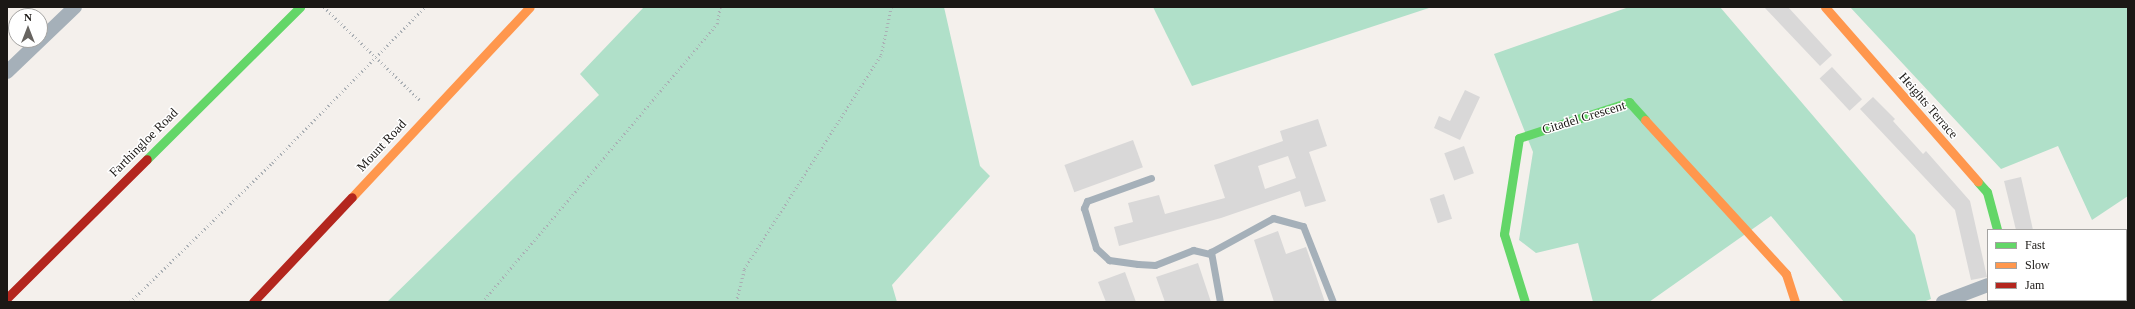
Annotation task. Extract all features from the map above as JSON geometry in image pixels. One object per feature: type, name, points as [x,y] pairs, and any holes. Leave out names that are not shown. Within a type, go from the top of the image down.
[{"type":"street","points":[[7,72],[75,7]]},
{"type":"street","name":"Farthingloe Road","points":[[7,298],[300,7]]},
{"type":"street","name":"Mount Road","points":[[253,302],[530,7]]},
{"type":"street","name":"Heights Terrace","points":[[1825,7],[1987,192],[1997,229]]},
{"type":"street","name":"Citadel Crescent","points":[[1525,302],[1504,234],[1519,138],[1629,102],[1786,274],[1795,302]]},
{"type":"street","points":[[1943,302],[1987,285]]},
{"type":"lane","points":[[1151,178],[1087,201],[1084,208],[1096,248],[1109,260],[1155,265],[1193,250],[1212,254],[1273,218],[1303,226],[1333,302]]},
{"type":"lane","points":[[1212,254],[1220,302]]},
{"type":"path","points":[[324,7],[431,112]]},
{"type":"path","points":[[130,302],[272,163],[425,7]]},
{"type":"path","points":[[482,302],[717,24],[720,7]]},
{"type":"path","points":[[736,302],[744,269],[881,55],[891,7]]},
{"type":"green space","points":[[644,7],[944,7],[980,166],[990,176],[892,285],[897,302],[387,302],[599,95],[580,74]]},
{"type":"green space","points":[[1153,7],[1432,7],[1192,86]]},
{"type":"green space","points":[[1629,7],[1720,7],[1915,235],[1931,299],[1923,302],[1844,302],[1771,216],[1649,302],[1593,302],[1578,243],[1536,253],[1519,240],[1533,152],[1494,54]]},
{"type":"green space","points":[[1850,7],[2128,7],[2128,196],[2092,220],[2058,146],[2001,169]]},
{"type":"building","points":[[1764,7],[1788,7],[1832,55],[1820,66]]},
{"type":"building","points":[[1832,67],[1862,99],[1850,111],[1820,79]]},
{"type":"building","points":[[1465,90],[1480,97],[1460,140],[1434,128],[1439,116],[1450,121]]},
{"type":"building","points":[[1873,97],[1895,119],[1893,121],[1923,154],[1926,151],[1970,201],[1987,277],[1971,280],[1955,210],[1860,109]]},
{"type":"building","points":[[1318,119],[1327,146],[1309,152],[1326,201],[1305,207],[1300,191],[1221,218],[1119,246],[1114,227],[1133,222],[1128,203],[1159,195],[1165,214],[1225,198],[1214,165],[1283,141],[1280,131]],"holes":[[[1288,156],[1296,178],[1265,189],[1258,166]]]},
{"type":"building","points":[[1133,140],[1143,167],[1074,192],[1064,165]]},
{"type":"building","points":[[1464,146],[1474,173],[1454,180],[1444,153]]},
{"type":"building","points":[[2021,177],[2033,229],[2016,229],[2004,181]]},
{"type":"building","points":[[1444,194],[1452,219],[1438,223],[1430,199]]},
{"type":"building","points":[[1278,231],[1286,254],[1306,247],[1325,302],[1274,302],[1254,240]]},
{"type":"building","points":[[1198,263],[1211,302],[1165,302],[1156,277]]},
{"type":"building","points":[[1125,272],[1136,302],[1106,302],[1098,282]]},
{"type":"traffic: fast","points":[[147,159],[300,7]]},
{"type":"traffic: fast","points":[[1525,302],[1504,234],[1519,138],[1629,102],[1645,120]]},
{"type":"traffic: fast","points":[[1978,182],[1987,192],[1997,229]]},
{"type":"traffic: slow","points":[[352,197],[530,7]]},
{"type":"traffic: slow","points":[[1825,7],[1978,182]]},
{"type":"traffic: slow","points":[[1645,120],[1786,274],[1795,302]]},
{"type":"traffic: jam","points":[[7,298],[147,159]]},
{"type":"traffic: jam","points":[[253,302],[352,197]]}]
